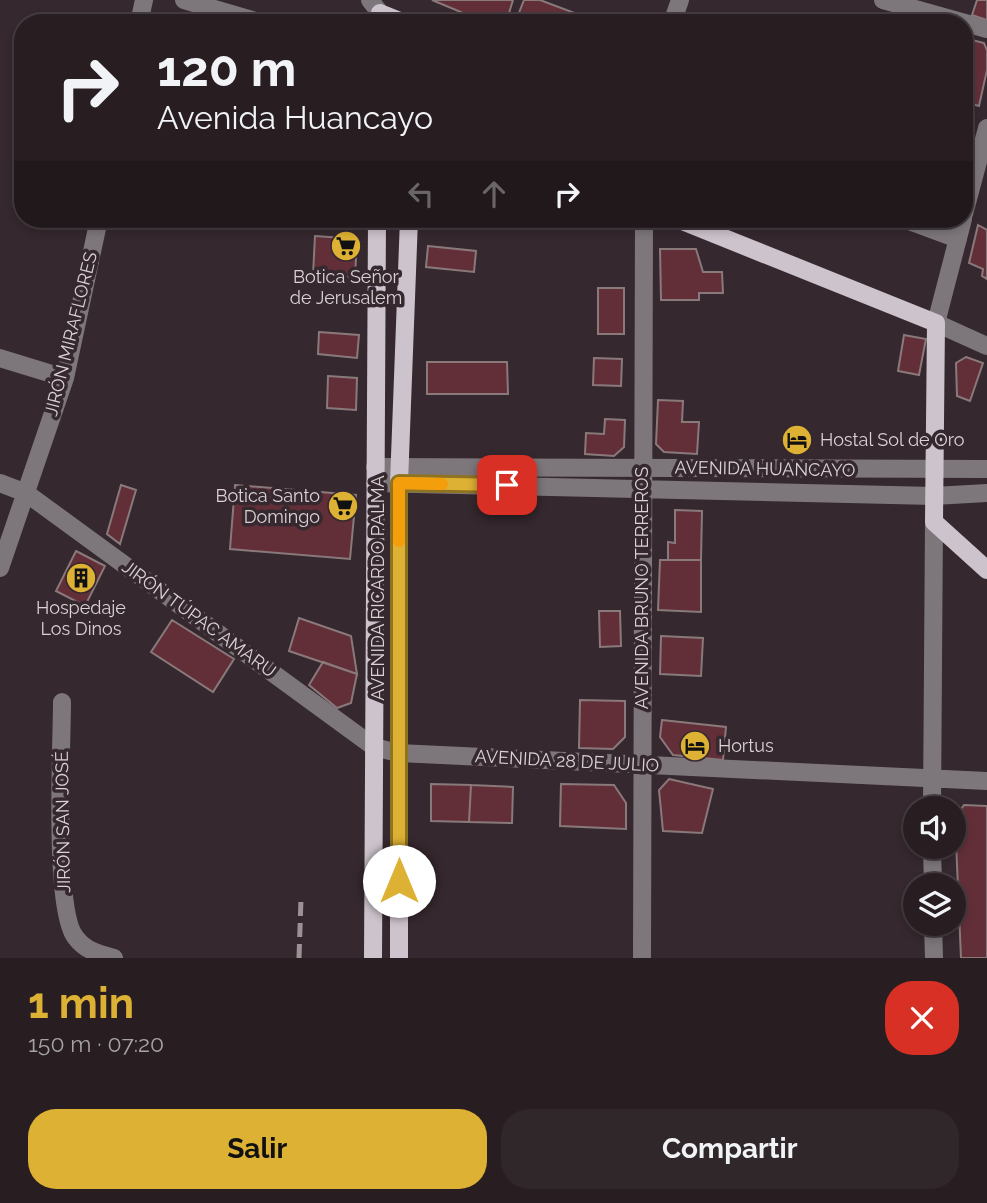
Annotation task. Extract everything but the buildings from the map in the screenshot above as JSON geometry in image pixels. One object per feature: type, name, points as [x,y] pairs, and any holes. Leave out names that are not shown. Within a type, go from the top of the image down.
[{"type":"main road","name":"AVENIDA RICARDO PALMA","points":[[373,958],[377,228]]},
{"type":"main road","name":"AVENIDA RICARDO PALMA","points":[[399,958],[399,475],[409,228]]},
{"type":"main road","points":[[699,228],[936,323],[934,522],[987,570]]},
{"type":"street","points":[[184,0],[231,14]]},
{"type":"street","points":[[883,0],[933,14]]},
{"type":"street","points":[[973,182],[987,128]]},
{"type":"street","name":"JIRÓN MIRAFLORES","points":[[0,568],[65,378],[97,228]]},
{"type":"street","name":"AVENIDA BRUNO TERREROS","points":[[642,958],[644,228]]},
{"type":"street","points":[[928,228],[958,239]]},
{"type":"street","points":[[961,228],[936,323],[987,346]]},
{"type":"street","points":[[0,358],[65,378]]},
{"type":"street","name":"AVENIDA HUANCAYO","points":[[375,475],[642,467],[935,471],[987,469]]},
{"type":"street","name":"AVENIDA HUANCAYO","points":[[399,475],[642,487],[934,496],[987,493]]},
{"type":"street","name":"JIRÓN TÚPAC AMARU","points":[[0,483],[26,493],[374,747],[398,753]]},
{"type":"street","points":[[932,796],[934,522]]},
{"type":"street","name":"JIRÓN SAN JOSÉ","points":[[62,702],[61,818],[65,904],[74,937],[90,951],[114,958]]},
{"type":"street","name":"AVENIDA 28 DE JULIO","points":[[398,753],[987,781]]},
{"type":"street","points":[[933,936],[934,958]]},
{"type":"railway","points":[[299,958],[301,899]]},
{"type":"slow traffic","points":[[399,541],[399,483],[442,484]]},
{"type":"place","name":"Botica Señor de Jerusalem","points":[[346,246]]},
{"type":"place","name":"Hostal Sol de Oro","points":[[797,440]]},
{"type":"place","name":"Botica Santo Domingo","points":[[343,506]]},
{"type":"place","name":"Hospedaje Los Dinos","points":[[81,578]]},
{"type":"place","name":"Hortus","points":[[695,746]]},
{"type":"route","points":[[399,881],[399,483],[507,485]]}]
